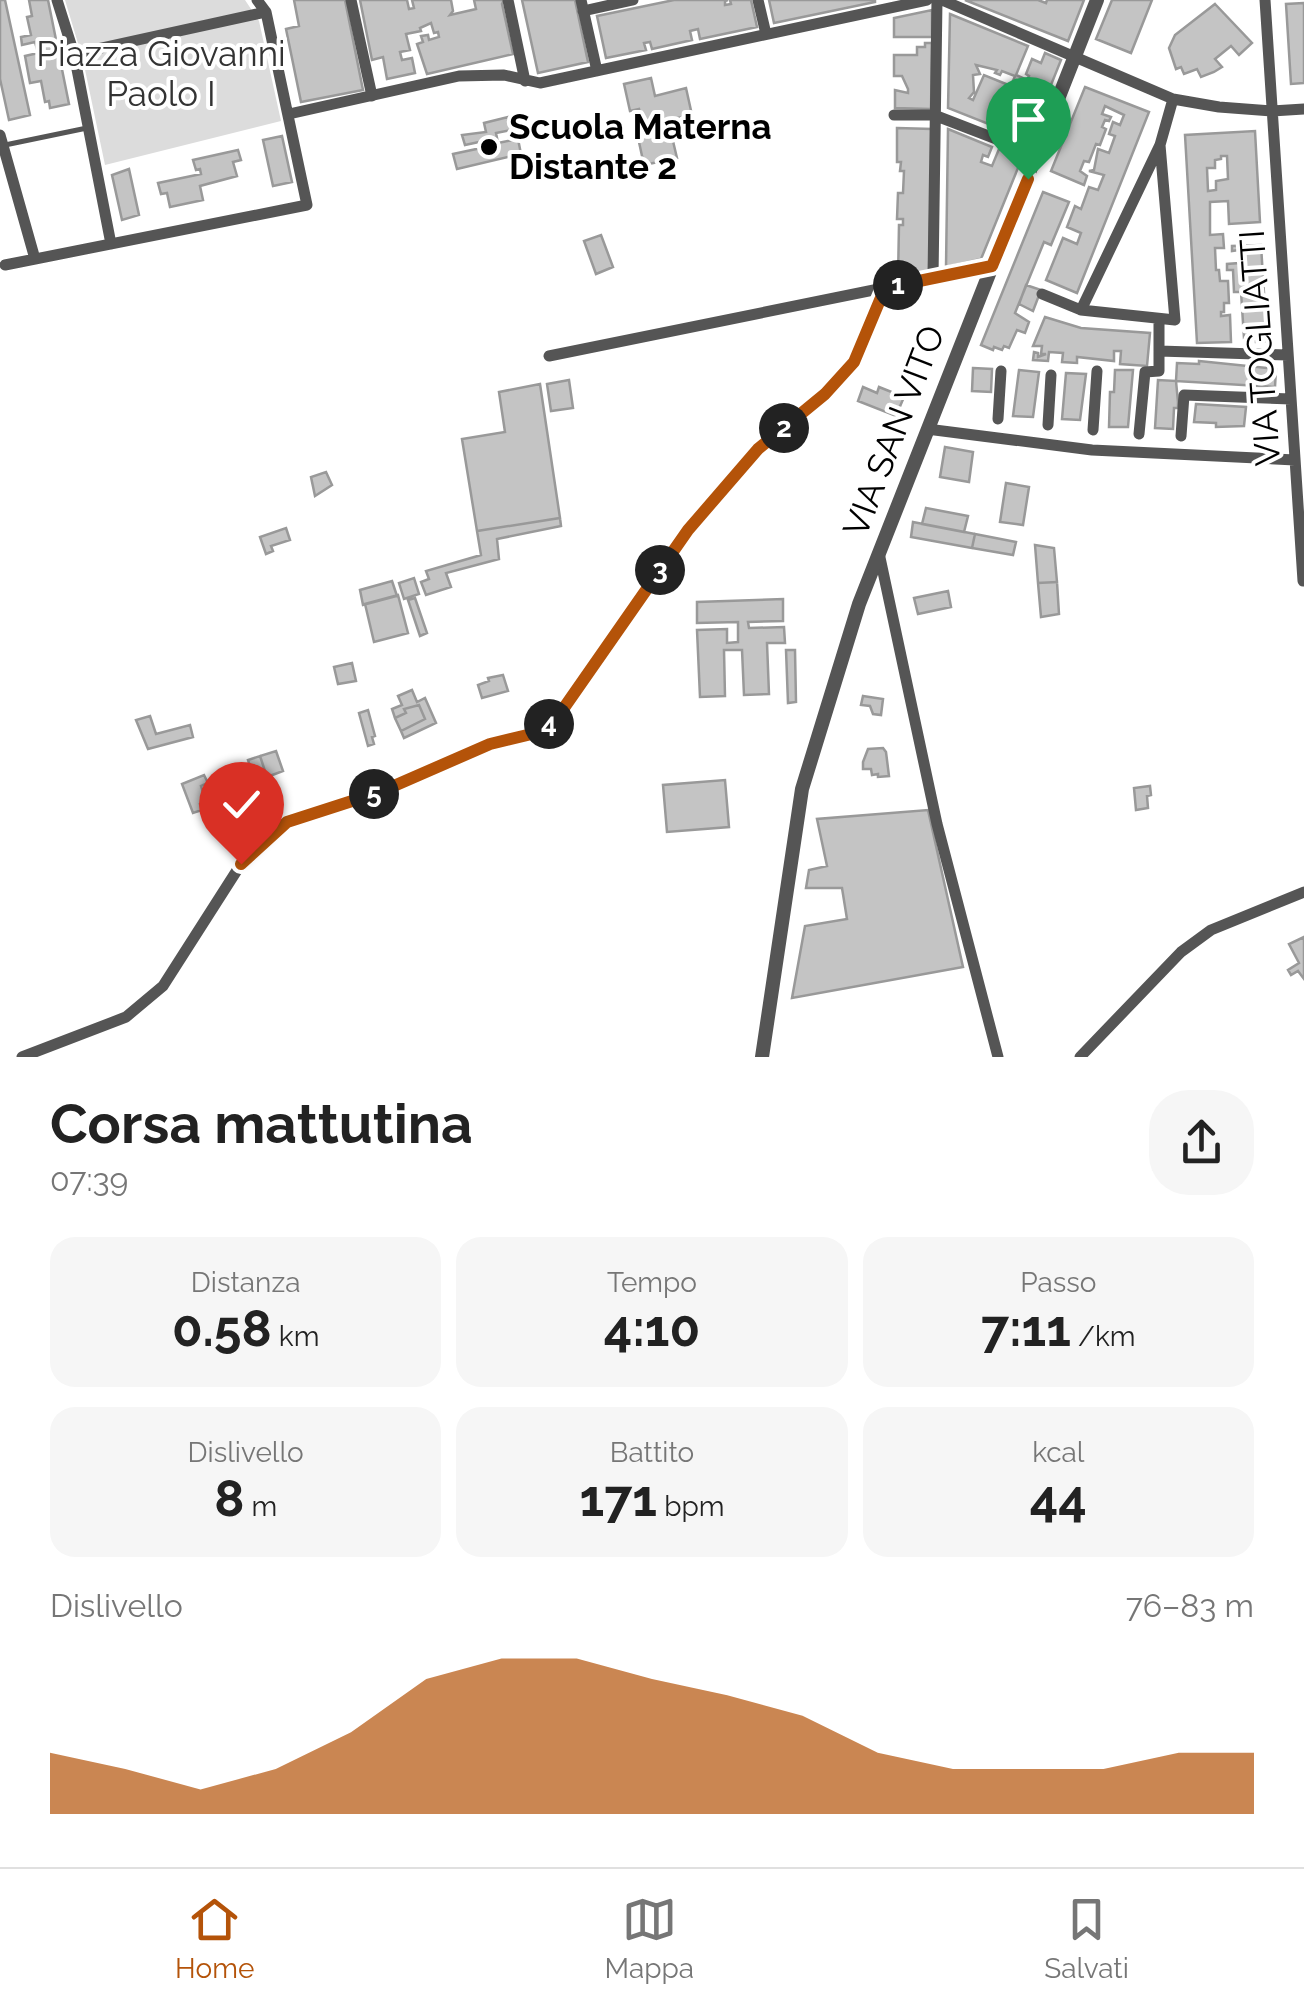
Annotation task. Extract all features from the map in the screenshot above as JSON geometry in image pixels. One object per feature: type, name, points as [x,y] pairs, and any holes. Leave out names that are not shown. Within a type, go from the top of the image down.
[{"type":"street","points":[[57,0],[74,54],[111,244]]},
{"type":"street","points":[[5,265],[306,205],[266,12],[257,0]]},
{"type":"street","points":[[351,0],[372,96]]},
{"type":"street","points":[[508,0],[525,81]]},
{"type":"street","points":[[597,71],[582,6],[634,0]]},
{"type":"street","points":[[758,0],[766,34]]},
{"type":"street","points":[[289,114],[459,76],[504,75],[540,83],[927,0]]},
{"type":"street","points":[[933,278],[939,0],[1075,54],[1173,99],[1219,107],[1304,110]]},
{"type":"street","name":"VIA SAN VITO","points":[[762,1057],[802,789],[858,604],[1097,0]]},
{"type":"street","name":"VIA TOGLIATTI","points":[[1265,0],[1288,354],[1296,403],[1295,460],[1301,498],[1303,581]]},
{"type":"street","points":[[74,54],[266,12]]},
{"type":"street","points":[[1081,310],[1160,145],[1173,99]]},
{"type":"street","points":[[894,115],[934,115],[1038,155]]},
{"type":"street","points":[[1,140],[35,260]]},
{"type":"street","points":[[1042,294],[1081,310],[1175,320],[1160,145]]},
{"type":"street","points":[[548,356],[992,266]]},
{"type":"street","points":[[22,1057],[126,1017],[163,986],[241,864],[287,822],[380,792],[490,744],[540,732],[559,715],[688,530],[758,449],[825,394],[854,362],[885,288]]},
{"type":"street","points":[[1139,434],[1144,372],[1159,371],[1159,319]]},
{"type":"street","points":[[1159,352],[1288,354]]},
{"type":"street","points":[[998,419],[1001,371]]},
{"type":"street","points":[[1094,430],[1097,371]]},
{"type":"street","points":[[1048,426],[1051,375]]},
{"type":"street","points":[[1182,436],[1184,395],[1296,403]]},
{"type":"street","points":[[927,428],[1092,450],[1295,460]]},
{"type":"street","points":[[879,552],[937,824],[998,1057]]},
{"type":"street","points":[[1080,1057],[1181,952],[1211,930],[1304,892]]},
{"type":"lane","points":[[1,140],[88,128]]},
{"type":"green space","name":"Piazza Giovanni Paolo I","points":[[65,0],[245,0],[259,21],[281,121],[105,165],[83,60]]},
{"type":"building","points":[[0,0],[5,0],[30,115],[9,120],[0,79]]},
{"type":"building","points":[[29,0],[48,0],[69,104],[50,108],[41,81],[30,83],[25,56],[38,53],[35,42],[22,45],[21,37],[31,35]]},
{"type":"building","points":[[294,0],[345,0],[363,90],[301,102],[286,29],[299,26]]},
{"type":"building","points":[[360,0],[407,0],[409,9],[414,8],[412,0],[451,0],[450,15],[476,9],[474,0],[504,0],[513,54],[427,74],[417,44],[423,42],[421,36],[428,35],[429,40],[439,37],[431,23],[421,31],[406,34],[410,50],[400,52],[402,60],[412,58],[415,73],[387,79],[383,57],[372,60]]},
{"type":"building","points":[[522,0],[575,0],[588,62],[538,73]]},
{"type":"building","points":[[674,0],[728,0],[725,5],[731,4],[730,0],[751,0],[757,27],[700,39],[698,29],[690,31],[692,40],[652,49],[650,42],[644,43],[646,50],[606,58],[597,16]]},
{"type":"building","points":[[769,0],[875,0],[875,2],[774,23]]},
{"type":"building","points":[[965,0],[1046,3],[1084,0],[1068,41]]},
{"type":"building","points":[[1112,0],[1152,0],[1131,53],[1096,39]]},
{"type":"building","points":[[1304,3],[1304,83],[1291,84],[1286,4]]},
{"type":"building","points":[[1215,4],[1252,43],[1239,55],[1231,46],[1215,59],[1222,67],[1214,72],[1201,77],[1197,69],[1184,74],[1181,67],[1176,69],[1169,48],[1175,35]]},
{"type":"building","points":[[932,10],[932,37],[894,37],[894,18]]},
{"type":"building","points":[[950,14],[1028,46],[1016,75],[1027,80],[1032,59],[1041,63],[1045,53],[1061,60],[1029,140],[948,108]],"holes":[[[976,65],[997,70],[995,73],[1000,75],[1002,71],[1015,76],[1011,86],[984,75],[973,100],[969,98],[974,92],[973,75],[980,74]]]},
{"type":"building","points":[[925,43],[932,43],[931,109],[895,108],[895,90],[908,93],[908,89],[902,76],[894,76],[894,55],[917,55],[917,47],[925,47]]},
{"type":"building","points":[[651,78],[655,96],[686,88],[692,115],[668,120],[677,158],[644,165],[637,133],[645,131],[639,109],[630,111],[624,84]]},
{"type":"building","points":[[1085,87],[1149,112],[1077,293],[1046,280],[1063,238],[1077,244],[1081,233],[1067,227],[1075,206],[1081,209],[1089,187],[1098,190],[1104,175],[1089,171],[1094,170],[1098,149],[1109,153],[1115,136],[1109,134],[1113,122],[1120,125],[1124,115],[1105,106],[1102,114],[1111,117],[1102,127],[1106,129],[1100,145],[1096,144],[1089,162],[1084,161],[1080,171],[1087,176],[1084,185],[1051,171]]},
{"type":"building","points":[[508,117],[511,130],[496,133],[498,143],[518,139],[521,154],[457,169],[453,154],[481,148],[479,142],[465,145],[462,135],[486,132],[484,123]]},
{"type":"building","points":[[897,128],[932,129],[929,272],[898,279],[899,225],[903,225],[903,219],[897,219],[898,193],[903,193],[904,171],[900,171],[901,162],[897,162]]},
{"type":"building","points":[[948,129],[992,147],[981,162],[992,166],[999,149],[1022,158],[981,259],[946,267]]},
{"type":"building","points":[[1255,131],[1260,222],[1229,224],[1228,201],[1210,202],[1210,235],[1223,234],[1224,248],[1215,248],[1216,270],[1220,281],[1228,281],[1229,303],[1224,303],[1221,316],[1230,315],[1231,342],[1197,343],[1185,135]],"holes":[[[1227,156],[1228,179],[1216,181],[1216,190],[1208,191],[1207,168],[1215,168],[1215,160]]]},
{"type":"building","points":[[282,136],[292,182],[273,186],[263,140]]},
{"type":"building","points":[[238,150],[241,160],[233,162],[237,176],[200,186],[203,200],[170,207],[167,193],[161,194],[158,183],[201,174],[193,160]]},
{"type":"building","points":[[129,169],[139,215],[122,220],[112,175]]},
{"type":"building","points":[[1043,192],[1069,202],[1051,245],[1044,242],[1015,313],[1029,322],[1025,333],[1017,330],[1009,348],[993,350],[981,345]]},
{"type":"building","points":[[601,235],[613,267],[596,274],[584,241]]},
{"type":"building","points":[[1261,245],[1267,341],[1256,342],[1256,337],[1244,338],[1241,292],[1234,292],[1233,270],[1227,270],[1227,264],[1239,263],[1239,250],[1232,251],[1232,246]]},
{"type":"building","points":[[1026,285],[1041,290],[1033,311],[1019,304]]},
{"type":"building","points":[[1045,317],[1081,328],[1150,333],[1147,366],[1120,364],[1121,351],[1114,351],[1114,361],[1077,357],[1077,363],[1062,362],[1063,353],[1049,352],[1048,361],[1033,360],[1034,352],[1038,357],[1046,354],[1041,354],[1042,346],[1033,346]]},
{"type":"building","points":[[1199,361],[1276,369],[1275,387],[1176,381],[1177,363]]},
{"type":"building","points":[[973,368],[992,369],[991,392],[972,391]]},
{"type":"building","points":[[1019,370],[1039,372],[1033,417],[1013,416]]},
{"type":"building","points":[[1115,370],[1133,370],[1128,427],[1109,427]]},
{"type":"building","points":[[1066,373],[1086,374],[1080,420],[1062,419]]},
{"type":"building","points":[[569,380],[573,408],[551,411],[547,384]]},
{"type":"building","points":[[1158,380],[1176,381],[1178,408],[1174,408],[1173,429],[1155,428]]},
{"type":"building","points":[[540,384],[560,518],[477,531],[462,439],[505,432],[499,392]]},
{"type":"building","points":[[863,387],[877,393],[879,387],[904,397],[896,416],[858,401]]},
{"type":"building","points":[[1196,404],[1246,407],[1244,426],[1216,427],[1216,423],[1194,422]]},
{"type":"building","points":[[945,447],[973,452],[969,482],[940,477]]},
{"type":"building","points":[[326,472],[332,485],[315,496],[311,477]]},
{"type":"building","points":[[1006,483],[1029,487],[1023,525],[1000,522]]},
{"type":"building","points":[[926,508],[968,516],[964,532],[922,524]]},
{"type":"building","points":[[560,518],[561,526],[497,539],[499,559],[446,573],[451,587],[426,595],[421,582],[429,579],[426,571],[481,555],[477,531]]},
{"type":"building","points":[[913,522],[975,534],[972,548],[911,537]]},
{"type":"building","points":[[286,528],[290,540],[271,546],[273,551],[266,554],[260,537]]},
{"type":"building","points":[[975,534],[1016,542],[1013,555],[972,548]]},
{"type":"building","points":[[1035,545],[1054,548],[1057,582],[1038,583]]},
{"type":"building","points":[[414,578],[419,594],[404,599],[399,583]]},
{"type":"building","points":[[392,581],[397,596],[363,605],[360,590]]},
{"type":"building","points":[[1057,582],[1059,614],[1041,617],[1038,583]]},
{"type":"building","points":[[948,591],[951,607],[918,614],[914,598]]},
{"type":"building","points":[[398,595],[408,633],[374,642],[365,604]]},
{"type":"building","points":[[415,598],[427,633],[420,636],[408,600]]},
{"type":"building","points":[[783,599],[783,621],[748,622],[749,628],[784,627],[785,643],[767,643],[769,694],[744,695],[742,650],[724,650],[725,696],[700,697],[697,630],[727,629],[727,643],[738,642],[738,622],[697,623],[697,602]]},
{"type":"building","points":[[786,650],[795,650],[796,702],[788,703]]},
{"type":"building","points":[[352,663],[356,681],[338,684],[334,667]]},
{"type":"building","points":[[503,675],[508,691],[482,698],[478,685]]},
{"type":"building","points":[[412,690],[417,702],[425,698],[436,723],[404,738],[401,731],[425,719],[419,705],[404,709],[406,713],[395,718],[392,709],[402,705],[398,696]]},
{"type":"building","points":[[863,696],[883,699],[881,715],[873,714],[870,706],[861,705]]},
{"type":"building","points":[[419,705],[425,719],[401,731],[395,718],[406,713],[404,709]]},
{"type":"building","points":[[368,710],[375,736],[374,744],[368,746],[359,713]]},
{"type":"building","points":[[150,716],[156,734],[190,725],[193,737],[148,749],[136,720]]},
{"type":"building","points":[[883,748],[889,776],[878,777],[872,775],[871,769],[863,769],[863,762],[868,749]]},
{"type":"building","points":[[276,751],[283,771],[267,777],[260,756]]},
{"type":"building","points":[[260,756],[267,777],[255,781],[248,760]]},
{"type":"building","points":[[204,775],[208,783],[201,786],[206,802],[200,804],[202,810],[193,813],[182,784]]},
{"type":"building","points":[[725,780],[729,827],[667,832],[663,785]]},
{"type":"building","points":[[1150,786],[1148,808],[1136,810],[1134,788]]},
{"type":"building","points":[[928,810],[963,967],[792,998],[805,926],[847,919],[842,888],[806,888],[809,870],[827,866],[817,819]]},
{"type":"building","points":[[1304,937],[1304,979],[1298,971],[1291,975],[1288,970],[1299,963],[1289,944]]},
{"type":"place","name":"Scuola Materna Distante 2","points":[[489,147]]},
{"type":"route","points":[[241,864],[287,822],[380,792],[490,744],[540,732],[559,715],[688,530],[758,449],[825,394],[854,362],[885,288],[992,266],[1028,179]]}]
